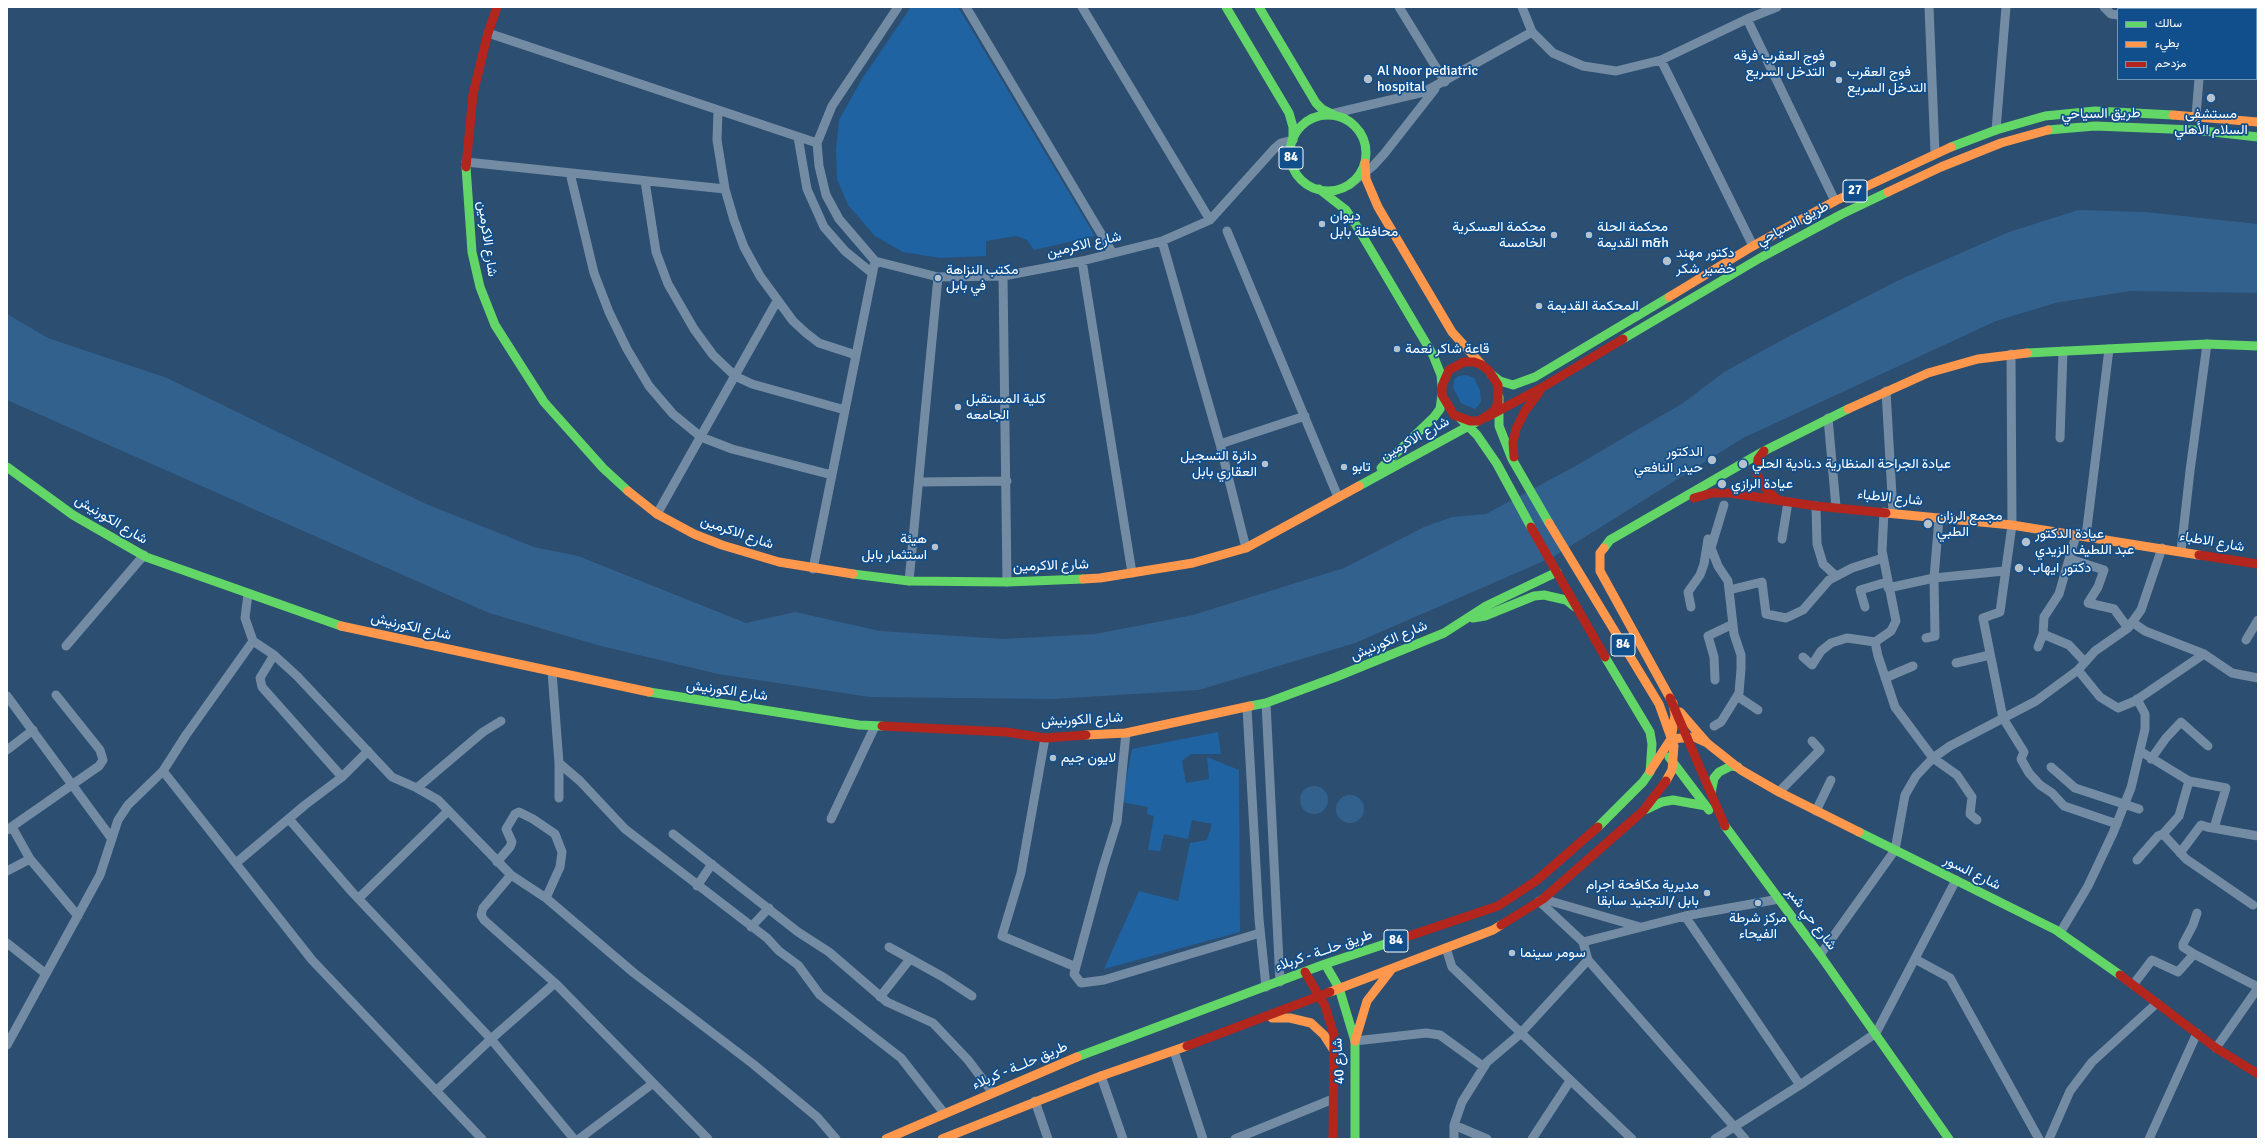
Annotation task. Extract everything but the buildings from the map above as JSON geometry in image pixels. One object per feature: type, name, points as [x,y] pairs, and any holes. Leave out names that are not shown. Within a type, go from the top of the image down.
[{"type":"main road","name":"شارع الاكرمين","points":[[497,7],[488,33],[473,94],[466,162],[472,252],[480,287],[495,325],[520,368],[544,402],[603,468],[630,493],[657,514],[694,534],[722,545],[813,569],[909,581],[1007,582],[1100,578],[1200,562],[1246,548],[1366,481],[1469,425],[1483,419]]},
{"type":"main road","name":"84","points":[[1226,7],[1289,113],[1293,127],[1293,140],[1290,153],[1293,167],[1300,178],[1310,186],[1318,189],[1346,210],[1356,224],[1440,370],[1442,390],[1454,415],[1469,425],[1484,444],[1576,607],[1650,732],[1652,744],[1650,772]]},
{"type":"main road","name":"84","points":[[942,1139],[1035,1101],[1320,997],[1339,988],[1493,930],[1541,900],[1642,811],[1664,785],[1674,763],[1672,739],[1659,704],[1567,554],[1519,471],[1499,426],[1498,385],[1491,374],[1470,354],[1452,332],[1370,192],[1365,168],[1366,147],[1361,132],[1349,121],[1331,115],[1319,106],[1308,91],[1258,7]]},
{"type":"main road","name":"طريق السياحي","points":[[1491,374],[1500,381],[1513,385],[1535,377],[1802,218],[1935,153],[1996,130],[2056,114],[2095,111],[2196,116],[2258,122]]},
{"type":"main road","points":[[2077,113],[2074,122],[2077,127]]},
{"type":"main road","points":[[2056,114],[2060,119],[2058,129]]},
{"type":"main road","name":"84","points":[[1293,140],[1304,124],[1314,118],[1331,115]]},
{"type":"main road","name":"طريق السياحي","points":[[1483,419],[1551,382],[1760,258],[1807,232],[1941,166],[2001,143],[2024,136],[2058,129],[2077,127],[2156,127],[2258,137]]},
{"type":"main road","points":[[1318,189],[1336,190],[1349,185],[1365,168]]},
{"type":"main road","points":[[1856,191],[1856,200],[1862,204]]},
{"type":"main road","points":[[1802,218],[1808,227],[1807,232]]},
{"type":"main road","points":[[1708,743],[1687,737],[1672,739],[1675,715],[1673,703],[1600,571],[1599,560],[1604,546],[1610,540],[1764,451],[1828,418],[1928,373],[1978,359],[2011,354],[2207,344],[2258,346]]},
{"type":"main road","points":[[1442,390],[1447,374],[1456,365],[1464,362],[1474,362],[1482,366]]},
{"type":"main road","points":[[1519,471],[1513,454],[1513,442],[1516,429],[1534,397],[1551,382]]},
{"type":"main road","name":"شارع الاكرمين","points":[[1366,481],[1434,417],[1440,408],[1442,390]]},
{"type":"main road","points":[[1460,418],[1470,422],[1483,419],[1494,411],[1499,397]]},
{"type":"main road","name":"شارع الاطباء","points":[[1764,451],[1758,459],[1757,474],[1761,484],[1768,492],[1784,501]]},
{"type":"main road","name":"شارع الكورنيش","points":[[7,466],[73,515],[144,556],[334,624],[666,696],[875,726],[1006,732],[1045,738],[1126,733],[1266,703],[1336,678],[1444,633],[1496,601],[1557,572]]},
{"type":"main road","name":"شارع الاطباء","points":[[1666,508],[1712,493],[1749,495],[1816,506],[2012,525],[2258,564]]},
{"type":"main road","points":[[1467,619],[1485,616],[1534,596],[1544,595],[1561,598],[1576,607]]},
{"type":"main road","points":[[1650,732],[1659,731],[1666,721],[1673,703]]},
{"type":"main road","name":"شارع حي شبر","points":[[1673,703],[1727,831],[1820,955],[1949,1139]]},
{"type":"main road","name":"شارع السور","points":[[1673,703],[1708,743],[1738,767],[1778,792],[2060,932],[2216,1048],[2258,1074]]},
{"type":"main road","points":[[1650,732],[1706,806],[1727,831]]},
{"type":"main road","name":"طريق حلــة - كربلاء","points":[[886,1139],[1046,1070],[1324,964],[1498,906],[1536,881],[1610,817],[1643,782],[1672,739]]},
{"type":"main road","points":[[1711,793],[1714,778],[1719,772],[1731,766],[1738,767]]},
{"type":"main road","points":[[1642,811],[1662,802],[1673,800],[1684,800],[1706,806]]},
{"type":"main road","name":"شارع 40","points":[[1324,964],[1339,988],[1355,1041],[1355,1139]]},
{"type":"main road","points":[[1355,1041],[1367,1001],[1394,967]]},
{"type":"main road","name":"شارع 40","points":[[1304,972],[1320,997],[1334,1035],[1333,1139]]},
{"type":"main road","points":[[1261,1019],[1290,1018],[1311,1023],[1324,1035],[1335,1053]]},
{"type":"street","points":[[813,569],[875,261],[839,219],[826,195],[819,166],[817,143],[832,106],[898,7]]},
{"type":"street","points":[[966,7],[1112,252]]},
{"type":"street","points":[[1082,7],[1210,220]]},
{"type":"street","points":[[1399,7],[1442,83]]},
{"type":"street","points":[[1522,7],[1532,32],[1553,53],[1583,66],[1616,71],[1661,60],[1747,19],[1777,7]]},
{"type":"street","points":[[1929,7],[1935,153]]},
{"type":"street","points":[[1996,130],[2006,7]]},
{"type":"street","points":[[2104,7],[2111,14],[2117,15]]},
{"type":"street","points":[[1747,19],[1835,201]]},
{"type":"street","points":[[1331,115],[1406,97],[1442,83],[1532,32]]},
{"type":"street","points":[[488,33],[817,143]]},
{"type":"street","points":[[1661,60],[1753,246]]},
{"type":"street","points":[[2196,116],[2199,80]]},
{"type":"street","points":[[1365,168],[1384,154],[1442,83]]},
{"type":"street","points":[[718,110],[717,140],[725,189],[744,248],[760,276],[793,321],[819,343],[856,355]]},
{"type":"street","points":[[798,137],[807,189],[824,228],[845,251],[872,273]]},
{"type":"street","name":"شارع الاكرمين","points":[[875,261],[938,277],[1003,276],[1082,261],[1112,252],[1162,241],[1210,220],[1274,149],[1281,143],[1293,140]]},
{"type":"street","points":[[466,162],[725,189]]},
{"type":"street","points":[[570,173],[594,273],[609,312],[627,349],[649,386],[673,414],[701,437],[732,449],[832,475]]},
{"type":"street","points":[[645,180],[656,252],[668,284],[694,329],[713,355],[735,376],[752,384],[845,410]]},
{"type":"street","points":[[1227,231],[1338,497]]},
{"type":"street","points":[[1162,241],[1220,444],[1246,548]]},
{"type":"street","points":[[1082,261],[1132,573]]},
{"type":"street","points":[[1003,276],[1007,481],[1007,582]]},
{"type":"street","points":[[909,581],[920,482],[938,277]]},
{"type":"street","points":[[657,514],[777,301]]},
{"type":"street","points":[[2181,551],[2207,344]]},
{"type":"street","points":[[2086,536],[2109,349]]},
{"type":"street","points":[[2060,438],[2063,351]]},
{"type":"street","points":[[2011,354],[2012,525],[2004,571],[2000,612],[1983,618],[2004,719],[2024,752],[2021,759],[2029,773],[2040,785],[2052,793],[2064,806],[2117,824]]},
{"type":"street","points":[[1804,657],[1812,665],[1821,651],[1831,643],[1847,638],[1875,642],[1891,631],[1896,621],[1887,585],[1883,558],[1888,512],[1886,391]]},
{"type":"street","points":[[1220,444],[1305,416]]},
{"type":"street","points":[[1828,418],[1836,507]]},
{"type":"street","points":[[920,482],[1007,481]]},
{"type":"street","points":[[1782,539],[1784,501]]},
{"type":"street","points":[[1714,726],[1721,722],[1737,696],[1741,669],[1741,655],[1733,624],[1728,581],[1711,548],[1717,524],[1724,505]]},
{"type":"street","points":[[1816,506],[1817,544],[1823,564],[1836,576]]},
{"type":"street","points":[[1926,638],[1935,636],[1934,578],[1938,518]]},
{"type":"street","points":[[1690,607],[1688,592],[1700,575],[1704,564],[1706,546],[1712,526],[1717,524]]},
{"type":"street","points":[[2038,647],[2042,634],[2044,617],[2059,594],[2076,535]]},
{"type":"street","points":[[1820,955],[1895,850],[1905,795],[1916,776],[1933,758],[1974,733],[2004,719],[2036,701],[2078,670],[2095,652],[2130,625],[2141,610],[2162,548]]},
{"type":"street","points":[[66,646],[144,556]]},
{"type":"street","points":[[1728,590],[1762,582],[1766,614],[1786,618],[1803,610],[1829,580],[1852,568],[1883,558]]},
{"type":"street","points":[[2070,559],[2104,570],[2098,587],[2088,603],[2114,609],[2130,625],[2204,654],[2232,673],[2258,678]]},
{"type":"street","points":[[1865,607],[1860,590],[1934,578],[2004,571]]},
{"type":"street","points":[[248,594],[246,618],[247,628],[253,641],[274,655],[320,699],[392,777],[417,788],[438,800],[511,875],[546,898],[634,973],[763,1073],[817,1117],[836,1139]]},
{"type":"street","points":[[2246,640],[2258,620]]},
{"type":"street","points":[[1715,680],[1714,657],[1708,636],[1733,624]]},
{"type":"street","points":[[2042,634],[2069,645],[2085,662]]},
{"type":"street","points":[[7,1045],[100,875],[118,820],[128,805],[163,771],[186,735],[253,641]]},
{"type":"street","points":[[1875,642],[1895,707],[1933,758],[1957,775],[1972,797],[1970,814],[1977,820]]},
{"type":"street","points":[[2078,670],[2100,697],[2118,708],[2137,699],[2204,654]]},
{"type":"street","points":[[274,655],[260,678],[262,687],[342,777]]},
{"type":"street","points":[[1956,663],[1990,655]]},
{"type":"street","points":[[1885,678],[1913,666]]},
{"type":"street","points":[[552,672],[558,763],[558,798]]},
{"type":"street","points":[[56,695],[100,750],[103,760],[99,766],[9,829],[30,859],[78,916]]},
{"type":"street","points":[[7,696],[112,839]]},
{"type":"street","points":[[1737,696],[1758,710]]},
{"type":"street","points":[[2060,932],[2088,886],[2117,824],[2125,803],[2145,730],[2144,714],[2137,699]]},
{"type":"street","points":[[1266,703],[1280,982]]},
{"type":"street","points":[[1247,708],[1260,933],[1266,987]]},
{"type":"street","points":[[417,788],[483,732],[501,721]]},
{"type":"street","points":[[2151,759],[2166,738],[2181,722],[2208,746]]},
{"type":"street","points":[[831,819],[875,726]]},
{"type":"street","points":[[7,750],[33,730]]},
{"type":"street","points":[[1126,733],[1117,822],[1074,974],[1081,983],[1104,980],[1260,933]]},
{"type":"street","points":[[1045,738],[1021,873],[1002,936],[1076,967]]},
{"type":"street","points":[[1778,792],[1820,750],[1812,741]]},
{"type":"street","points":[[236,863],[305,805],[342,777],[368,751]]},
{"type":"street","points":[[2140,751],[2189,781],[2209,783],[2227,789],[2214,828]]},
{"type":"street","points":[[558,763],[580,781],[625,829],[697,886],[767,938],[778,952],[798,965],[820,995],[901,1058],[944,1114]]},
{"type":"street","points":[[2051,767],[2075,788],[2125,803],[2139,809]]},
{"type":"street","points":[[163,771],[312,960],[482,1139]]},
{"type":"street","points":[[1816,811],[1831,780]]},
{"type":"street","points":[[2137,860],[2158,836],[2163,834],[2179,816],[2189,781]]},
{"type":"street","points":[[359,898],[448,811]]},
{"type":"street","points":[[498,862],[510,847],[512,842],[506,829],[515,814],[519,812],[533,819],[555,834],[562,852],[560,867],[546,898]]},
{"type":"street","points":[[289,819],[359,898],[491,1039],[574,1139]]},
{"type":"street","points":[[2180,853],[2199,825],[2258,836]]},
{"type":"street","points":[[673,834],[798,932],[829,952],[887,1002],[933,1023],[968,1060],[993,1093]]},
{"type":"street","points":[[2163,834],[2180,853],[2242,899],[2253,905]]},
{"type":"street","points":[[7,871],[30,859]]},
{"type":"street","points":[[697,886],[712,864]]},
{"type":"street","points":[[511,875],[483,908],[481,914],[555,983],[652,1084],[708,1139]]},
{"type":"street","points":[[1715,1139],[1800,1085],[1876,1033],[1956,880]]},
{"type":"street","points":[[1583,942],[1685,916],[1779,899]]},
{"type":"street","points":[[1541,900],[1642,928]]},
{"type":"street","points":[[1541,900],[1583,942],[1588,960],[1745,1139]]},
{"type":"street","points":[[751,927],[768,908]]},
{"type":"street","points":[[2196,913],[2193,925],[2183,944],[2183,947],[2258,988],[2216,1048]]},
{"type":"street","points":[[1685,916],[1800,1085]]},
{"type":"street","points":[[7,943],[46,974]]},
{"type":"street","points":[[889,947],[910,958],[972,996]]},
{"type":"street","points":[[1446,948],[1452,968],[1632,1139]]},
{"type":"street","points":[[2133,985],[2152,960],[2178,972],[2194,954]]},
{"type":"street","points":[[880,996],[910,958]]},
{"type":"street","points":[[1914,959],[1950,978],[2039,1139]]},
{"type":"street","points":[[1454,1139],[1454,1125],[1462,1102],[1487,1062],[1520,1034],[1588,960]]},
{"type":"street","points":[[1264,974],[1268,978],[1273,978],[1279,972]]},
{"type":"street","points":[[436,1091],[491,1039],[555,983]]},
{"type":"street","points":[[2049,1139],[2070,1091],[2092,1062],[2157,1003]]},
{"type":"street","points":[[1355,1041],[1426,1033],[1440,1035],[1484,1067]]},
{"type":"street","points":[[2149,1139],[2197,1033]]},
{"type":"street","points":[[1174,1051],[1202,1139]]},
{"type":"street","points":[[1101,1076],[1123,1139]]},
{"type":"street","points":[[1532,1139],[1570,1081]]},
{"type":"street","points":[[579,1139],[652,1084]]},
{"type":"street","points":[[1235,1139],[1333,1099]]},
{"type":"street","points":[[1035,1101],[1048,1139]]},
{"type":"street","points":[[1454,1125],[1487,1139]]},
{"type":"shaded area","points":[[911,7],[958,7],[1095,236],[1034,250],[1027,240],[1017,236],[986,241],[986,256],[940,258],[903,252],[875,236],[848,205],[837,179],[836,150],[839,120],[862,79]]},
{"type":"shaded area","points":[[2078,210],[2145,212],[2258,224],[2258,293],[2130,291],[2055,303],[1996,321],[1743,438],[1553,557],[1355,643],[1199,690],[1054,699],[870,697],[718,674],[601,646],[489,613],[7,400],[7,314],[48,338],[167,378],[426,504],[534,547],[578,556],[746,623],[795,612],[880,631],[1004,639],[1095,634],[1193,615],[1344,568],[1424,527],[1452,517],[1486,514],[1572,468],[1683,403],[1724,372],[1784,339],[1899,280],[2009,232]]},
{"type":"shaded area","points":[[1466,375],[1474,378],[1480,390],[1481,402],[1475,409],[1461,403],[1453,387],[1454,380],[1458,376]]},
{"type":"shaded area","points":[[1218,732],[1221,754],[1191,754],[1182,761],[1186,783],[1209,779],[1207,757],[1239,770],[1240,932],[1104,969],[1139,891],[1178,901],[1190,843],[1207,840],[1212,824],[1192,820],[1188,839],[1164,834],[1160,851],[1148,850],[1154,816],[1147,814],[1148,807],[1122,802],[1132,749]]},
{"type":"shaded area","points":[[1314,786],[1324,790],[1328,800],[1324,810],[1314,814],[1304,810],[1300,800],[1304,790]]},
{"type":"shaded area","points":[[1350,795],[1360,799],[1364,809],[1360,819],[1350,823],[1340,819],[1336,809],[1340,799]]},
{"type":"traffic: fast","points":[[1226,7],[1289,113],[1293,127],[1293,140]]},
{"type":"traffic: fast","points":[[1259,7],[1316,103],[1322,109],[1336,116]]},
{"type":"traffic: fast","points":[[1951,147],[1996,130],[2045,116],[2095,111],[2173,115]]},
{"type":"traffic: fast","points":[[1328,115],[1342,118],[1355,126],[1363,139],[1366,153],[1363,167],[1355,180],[1342,188],[1328,191],[1314,188],[1301,180],[1293,167],[1290,153],[1293,139],[1301,126],[1314,118],[1328,115]]},
{"type":"traffic: fast","points":[[2048,130],[2095,126],[2195,130],[2258,137]]},
{"type":"traffic: fast","points":[[466,167],[472,252],[480,287],[495,325],[544,402],[603,468],[628,491]]},
{"type":"traffic: fast","points":[[1319,189],[1346,210],[1356,225],[1433,355],[1441,375],[1442,386]]},
{"type":"traffic: fast","points":[[1623,339],[1760,258],[1842,214],[1888,192]]},
{"type":"traffic: fast","points":[[1491,374],[1500,381],[1513,385],[1535,377],[1669,297]]},
{"type":"traffic: fast","points":[[2027,353],[2207,344],[2258,346]]},
{"type":"traffic: fast","points":[[1381,468],[1434,417],[1440,409],[1442,395]]},
{"type":"traffic: fast","points":[[1499,397],[1499,426],[1512,459],[1549,523]]},
{"type":"traffic: fast","points":[[1604,548],[1610,540],[1764,451],[1848,409]]},
{"type":"traffic: fast","points":[[1460,418],[1477,435],[1497,464],[1531,527]]},
{"type":"traffic: fast","points":[[1359,486],[1476,422]]},
{"type":"traffic: fast","points":[[7,467],[73,515],[146,557],[341,626]]},
{"type":"traffic: fast","points":[[1250,706],[1266,703],[1336,677],[1444,633],[1486,606],[1557,572]]},
{"type":"traffic: fast","points":[[853,574],[909,581],[1007,582],[1083,579]]},
{"type":"traffic: fast","points":[[1473,618],[1485,616],[1534,596],[1544,595],[1566,600],[1575,607]]},
{"type":"traffic: fast","points":[[1598,827],[1643,782],[1650,772],[1652,744],[1650,732],[1605,657]]},
{"type":"traffic: fast","points":[[649,692],[859,725],[882,726]]},
{"type":"traffic: fast","points":[[1669,757],[1709,810]]},
{"type":"traffic: fast","points":[[1711,793],[1714,778],[1719,772],[1731,766],[1738,767]]},
{"type":"traffic: fast","points":[[1645,810],[1662,802],[1673,800],[1706,806]]},
{"type":"traffic: fast","points":[[1725,826],[1820,955],[1949,1139]]},
{"type":"traffic: fast","points":[[1859,832],[2056,930],[2120,975]]},
{"type":"traffic: fast","points":[[1077,1057],[1325,964],[1394,941]]},
{"type":"traffic: fast","points":[[1325,964],[1339,988],[1355,1041],[1355,1139]]},
{"type":"traffic: slow","points":[[2173,115],[2258,122]]},
{"type":"traffic: slow","points":[[1888,192],[1941,167],[2001,143],[2048,130]]},
{"type":"traffic: slow","points":[[1669,297],[1753,246],[1835,201],[1951,147]]},
{"type":"traffic: slow","points":[[1365,163],[1366,179],[1378,207],[1452,332],[1482,365]]},
{"type":"traffic: slow","points":[[1848,409],[1928,373],[1978,359],[2027,353]]},
{"type":"traffic: slow","points":[[1083,579],[1100,578],[1193,563],[1246,548],[1359,486]]},
{"type":"traffic: slow","points":[[628,491],[657,514],[694,534],[722,545],[779,562],[853,574]]},
{"type":"traffic: slow","points":[[1886,513],[2012,525],[2199,555]]},
{"type":"traffic: slow","points":[[1549,523],[1659,704],[1674,746],[1672,770],[1666,781]]},
{"type":"traffic: slow","points":[[1604,548],[1600,553],[1600,571],[1670,698]]},
{"type":"traffic: slow","points":[[341,626],[649,692]]},
{"type":"traffic: slow","points":[[1650,771],[1671,739],[1675,715],[1673,703]]},
{"type":"traffic: slow","points":[[1086,735],[1126,733],[1250,706]]},
{"type":"traffic: slow","points":[[1680,712],[1707,743],[1741,770],[1779,792],[1859,832]]},
{"type":"traffic: slow","points":[[1671,739],[1694,737],[1707,743]]},
{"type":"traffic: slow","points":[[1330,992],[1493,930],[1501,925]]},
{"type":"traffic: slow","points":[[1355,1041],[1367,1001],[1391,970]]},
{"type":"traffic: slow","points":[[1272,1018],[1290,1018],[1311,1023],[1324,1035],[1333,1049]]},
{"type":"traffic: slow","points":[[942,1139],[1101,1076],[1187,1046]]},
{"type":"traffic: slow","points":[[886,1139],[1077,1057]]},
{"type":"traffic: jam","points":[[466,167],[473,94],[488,33],[497,7]]},
{"type":"traffic: jam","points":[[1487,417],[1543,387],[1623,339]]},
{"type":"traffic: jam","points":[[1464,362],[1474,362],[1482,365],[1489,371],[1498,385],[1498,403],[1494,411],[1479,421],[1470,421],[1454,415],[1442,395],[1442,386],[1449,370],[1464,362]]},
{"type":"traffic: jam","points":[[1514,457],[1513,442],[1516,429],[1525,411],[1540,391]]},
{"type":"traffic: jam","points":[[1764,451],[1758,459],[1757,474],[1761,484],[1777,499]]},
{"type":"traffic: jam","points":[[1694,498],[1712,493],[1730,493],[1816,506],[1886,513]]},
{"type":"traffic: jam","points":[[1531,527],[1605,657]]},
{"type":"traffic: jam","points":[[2199,555],[2258,564]]},
{"type":"traffic: jam","points":[[1670,698],[1725,826]]},
{"type":"traffic: jam","points":[[882,726],[1006,732],[1045,738],[1086,735]]},
{"type":"traffic: jam","points":[[1501,925],[1543,899],[1643,811],[1666,781]]},
{"type":"traffic: jam","points":[[1394,941],[1498,906],[1536,881],[1598,827]]},
{"type":"traffic: jam","points":[[1305,972],[1325,1006],[1334,1035],[1333,1139]]},
{"type":"traffic: jam","points":[[2120,975],[2216,1048],[2258,1074]]},
{"type":"traffic: jam","points":[[1187,1046],[1330,992]]},
{"type":"place","name":"فوج العقرب فرقه التدخل السريع","points":[[1833,64]]},
{"type":"place","name":"Al Noor pediatric hospital","points":[[1368,79]]},
{"type":"place","name":"فوج العقرب التدخل السريع","points":[[1839,80]]},
{"type":"place","name":"مستشفى السلام الأهلي","points":[[2211,98]]},
{"type":"place","name":"ديوان محافظة بابل","points":[[1322,224]]},
{"type":"place","name":"محكمة العسكرية الخامسة","points":[[1554,235]]},
{"type":"place","name":"محكمة الحلة القديمة m&h","points":[[1589,235]]},
{"type":"place","name":"دكتور مهند خضير شكر","points":[[1667,261]]},
{"type":"place","name":"مكتب النزاهة في بابل","points":[[938,278]]},
{"type":"place","name":"المحكمة القديمة","points":[[1539,306]]},
{"type":"place","name":"قاعة شاكر نعمة","points":[[1397,349]]},
{"type":"place","name":"كلية المستقبل الجامعه","points":[[958,407]]},
{"type":"place","name":"الدكتور حيدر النافعي","points":[[1712,460]]},
{"type":"place","name":"دائرة التسجيل العقاري بابل","points":[[1265,464]]},
{"type":"place","name":"عيادة الجراحة المنظارية د.نادية الحلي","points":[[1743,464]]},
{"type":"place","name":"تابو","points":[[1344,467]]},
{"type":"place","name":"عيادة الرازي","points":[[1722,484]]},
{"type":"place","name":"مجمع الرزان الطبي","points":[[1928,524]]},
{"type":"place","name":"عيادة الدكتور عبد اللطيف الزيدي","points":[[2026,542]]},
{"type":"place","name":"هيئة استثمار بابل","points":[[935,547]]},
{"type":"place","name":"دكتور ايهاب","points":[[2019,568]]},
{"type":"place","name":"لايون جيم","points":[[1053,758]]},
{"type":"place","name":"مديرية مكافحة اجرام بابل /التجنيد سابقا","points":[[1707,893]]},
{"type":"place","name":"مركز شرطة الفيحاء","points":[[1758,903]]},
{"type":"place","name":"سومر سينما","points":[[1512,953]]}]
